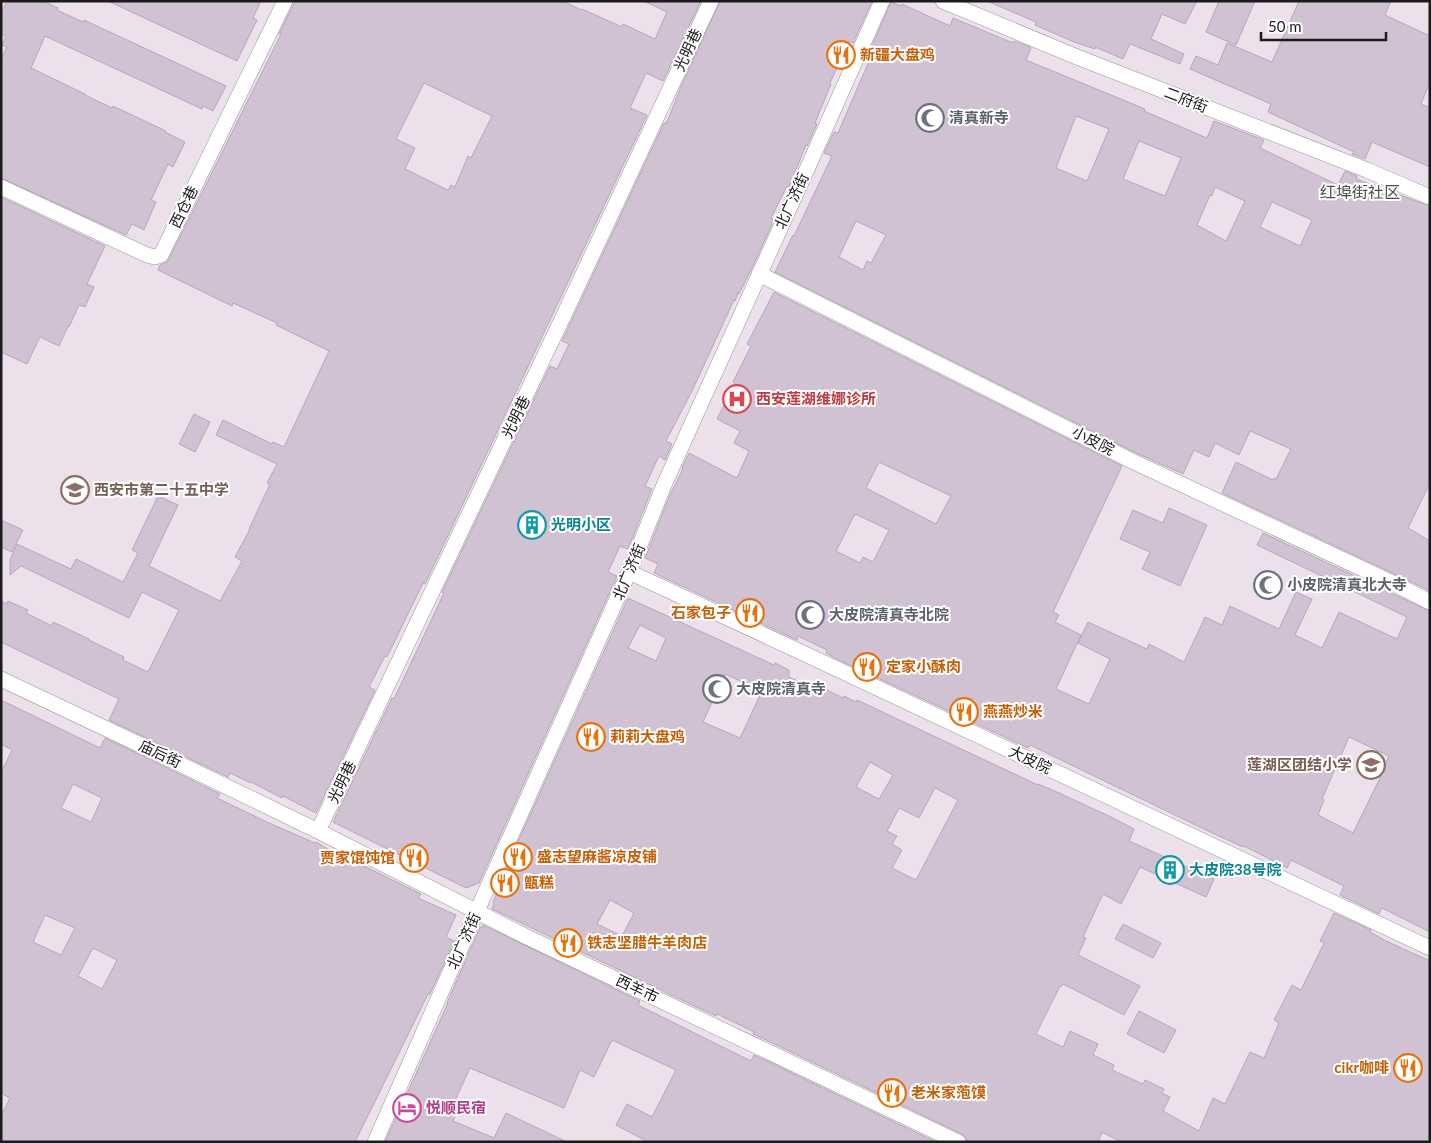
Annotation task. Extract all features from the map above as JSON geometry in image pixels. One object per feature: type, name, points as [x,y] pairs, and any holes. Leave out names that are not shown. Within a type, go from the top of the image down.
[{"type":"street","name":"西仓巷","points":[[1,188],[147,255],[155,257],[161,254],[286,1]]},
{"type":"street","name":"光明巷","points":[[318,831],[559,326],[711,1]]},
{"type":"street","name":"北广济街","points":[[375,1142],[629,572],[664,485],[882,1]]},
{"type":"street","name":"二府街","points":[[943,1],[1077,57],[1368,170],[1430,197]]},
{"type":"street","name":"小皮院","points":[[759,274],[1134,462],[1430,602]]},
{"type":"street","name":"大皮院","points":[[629,572],[803,652],[1430,948]]},
{"type":"street","name":"庙后街","points":[[1,679],[318,831]]},
{"type":"street","name":"西羊市","points":[[318,831],[544,945],[958,1142]]},
{"type":"building","points":[[7,1],[43,1],[58,8],[57,10],[83,22],[84,20],[226,86],[213,111],[203,106],[202,109],[45,36],[31,68],[112,108],[113,106],[166,131],[185,142],[173,167],[168,164],[151,200],[156,202],[144,230],[132,224],[126,235],[1,178],[1,59],[7,47],[2,45],[6,36],[1,34],[1,13]]},
{"type":"building","points":[[108,1],[261,1],[253,18],[257,20],[237,61]]},
{"type":"building","points":[[295,1],[563,1],[622,27],[623,24],[655,39],[667,12],[644,1],[701,1],[663,81],[646,73],[630,108],[647,115],[425,584],[423,583],[387,657],[385,656],[369,687],[375,690],[316,813],[230,773],[228,777],[109,720],[119,699],[1,642],[1,601],[7,604],[8,601],[28,610],[26,613],[52,626],[53,622],[89,639],[124,657],[123,660],[148,672],[179,610],[142,592],[129,618],[21,566],[10,575],[10,560],[17,544],[71,569],[76,559],[123,582],[138,553],[132,550],[158,496],[178,505],[149,566],[220,601],[242,561],[235,557],[250,529],[270,484],[267,483],[277,464],[216,435],[223,420],[272,444],[273,442],[284,447],[329,351],[276,325],[277,323],[233,303],[232,306],[158,270],[160,265],[169,259],[281,34],[279,34]],"holes":[[[424,83],[492,116],[471,158],[468,156],[455,187],[451,185],[448,190],[405,169],[415,148],[396,139]]]},
{"type":"building","points":[[720,1],[872,1],[853,43],[849,41],[830,83],[815,123],[817,124],[806,145],[789,187],[787,186],[771,218],[773,219],[772,224],[754,264],[734,300],[692,391],[666,441],[672,444],[665,460],[659,456],[645,486],[652,489],[628,549],[620,546],[608,572],[617,576],[479,883],[466,888],[333,822],[392,698],[394,699],[444,593],[442,592],[550,366],[557,369],[569,344],[562,341],[664,123],[666,124]]},
{"type":"building","points":[[987,1],[1197,1],[1185,24],[1162,14],[1151,39],[1184,54],[1180,64],[1130,44],[1123,59],[1095,47],[1095,49],[1074,42],[1035,25],[1036,22]]},
{"type":"building","points":[[1219,1],[1255,1],[1236,45],[1206,32]]},
{"type":"building","points":[[1299,1],[1391,1],[1385,15],[1430,36],[1430,82],[1421,104],[1430,108],[1430,167],[1372,142],[1365,159],[1352,154],[1354,152],[1268,112],[1271,104],[1190,69],[1196,56],[1218,65],[1227,43],[1272,62]]},
{"type":"building","points":[[891,2],[901,6],[902,4],[950,26],[953,18],[1013,43],[1014,41],[1030,47],[1026,60],[1145,109],[1144,111],[1207,138],[1214,121],[1264,140],[1260,148],[1338,185],[1345,171],[1357,176],[1356,179],[1430,206],[1430,483],[1408,528],[1430,541],[1430,591],[1222,493],[1236,462],[1273,480],[1274,478],[1276,479],[1291,449],[1250,431],[1239,455],[1215,443],[1209,457],[1194,450],[1183,474],[1130,450],[775,272],[832,156],[824,153],[834,132],[838,133],[873,52],[870,51]],"holes":[[[1076,116],[1109,129],[1087,181],[1056,168]],[[1139,141],[1181,158],[1165,196],[1123,179]],[[1215,187],[1245,201],[1226,241],[1197,225],[1210,195],[1212,196]],[[1272,202],[1312,220],[1300,246],[1260,227]],[[856,221],[886,235],[871,263],[867,261],[863,270],[839,257]]]},
{"type":"building","points":[[1,197],[105,246],[87,284],[94,287],[85,307],[79,305],[59,346],[40,337],[27,364],[1,352]]},
{"type":"building","points":[[774,292],[1122,466],[1053,612],[1059,615],[1055,622],[1081,635],[1056,689],[1089,704],[1110,659],[1078,643],[1088,622],[1147,649],[1149,644],[1184,662],[1205,617],[1222,625],[1230,606],[1279,629],[1296,592],[1312,599],[1295,635],[1322,648],[1339,612],[1397,639],[1407,617],[1257,545],[1263,533],[1430,611],[1430,932],[1382,908],[1379,914],[1340,895],[1344,886],[1291,860],[1287,868],[1030,745],[1028,748],[837,659],[826,653],[827,650],[798,636],[797,640],[654,573],[658,564],[645,558],[689,453],[737,478],[749,451],[734,443],[740,431],[717,419],[751,346],[747,344]],"holes":[[[879,462],[951,496],[936,524],[866,488]],[[855,514],[889,530],[873,562],[863,557],[860,563],[836,551]],[[1349,737],[1389,756],[1353,833],[1318,815],[1324,800],[1322,799]]]},
{"type":"building","points":[[194,414],[210,422],[195,452],[179,444]]},
{"type":"building","points":[[1169,508],[1207,525],[1180,586],[1142,569],[1150,552],[1120,539],[1133,510],[1163,523]]},
{"type":"building","points":[[1,520],[23,530],[12,552],[1,547]]},
{"type":"building","points":[[628,598],[774,665],[775,663],[789,670],[789,677],[811,687],[813,683],[843,698],[844,696],[856,702],[857,700],[1111,817],[1134,829],[1129,841],[1214,879],[1206,897],[1140,867],[1121,904],[1103,894],[1083,937],[1086,938],[1078,955],[1140,986],[1124,1015],[1063,984],[1060,986],[1036,1034],[1063,1047],[1070,1031],[1098,1044],[1093,1055],[1114,1065],[1112,1070],[1143,1084],[1145,1080],[1164,1089],[1162,1093],[1170,1097],[1163,1111],[1199,1131],[1213,1098],[1225,1104],[1250,1052],[1264,1058],[1279,1023],[1274,1020],[1292,985],[1301,990],[1324,943],[1320,941],[1334,913],[1371,930],[1370,932],[1384,940],[1430,961],[1430,1142],[1121,1142],[1102,1132],[1098,1142],[967,1142],[966,1137],[962,1134],[753,1034],[754,1032],[717,1014],[716,1016],[690,1004],[492,909],[505,874],[503,875]],"holes":[[[640,625],[666,638],[656,661],[628,648]],[[725,674],[762,691],[740,738],[703,722]],[[870,762],[893,775],[879,799],[856,787]],[[935,788],[958,800],[916,880],[892,868],[902,850],[892,844],[897,836],[887,831],[899,808],[919,818]],[[610,900],[634,913],[622,936],[597,924]]]},
{"type":"building","points":[[1,700],[100,748],[105,738],[220,794],[217,798],[269,823],[316,842],[347,860],[360,864],[421,894],[418,898],[456,915],[446,937],[454,941],[430,994],[428,994],[355,1142],[1,1142],[1,1116],[10,1098],[1,1093],[1,773],[12,750],[1,744]],"holes":[[[73,784],[102,798],[91,822],[61,808]],[[45,915],[75,928],[61,955],[33,942]],[[93,948],[117,960],[102,989],[78,976]]]},
{"type":"building","points":[[1123,924],[1161,943],[1153,958],[1115,939]]},
{"type":"building","points":[[483,925],[640,1001],[638,1005],[751,1061],[754,1055],[936,1142],[648,1142],[616,1125],[627,1104],[652,1117],[676,1070],[612,1040],[594,1077],[580,1070],[564,1108],[470,1068],[452,1107],[458,1110],[453,1121],[494,1138],[506,1113],[567,1142],[385,1142],[480,927],[482,928]]},
{"type":"building","points":[[1139,1011],[1176,1030],[1164,1053],[1127,1034]]},
{"type":"place","name":"新疆大盘鸡","points":[[841,55]]},
{"type":"place","name":"清真新寺","points":[[930,118]]},
{"type":"place","name":"西安莲湖维娜诊所","points":[[737,399]]},
{"type":"place","name":"西安市第二十五中学","points":[[75,490]]},
{"type":"place","name":"光明小区","points":[[532,525]]},
{"type":"place","name":"小皮院清真北大寺","points":[[1268,585]]},
{"type":"place","name":"石家包子","points":[[750,613]]},
{"type":"place","name":"大皮院清真寺北院","points":[[810,615]]},
{"type":"place","name":"定家小酥肉","points":[[867,667]]},
{"type":"place","name":"大皮院清真寺","points":[[717,689]]},
{"type":"place","name":"燕燕炒米","points":[[964,712]]},
{"type":"place","name":"莉莉大盘鸡","points":[[591,737]]},
{"type":"place","name":"莲湖区团结小学","points":[[1371,765]]},
{"type":"place","name":"盛志望麻酱凉皮铺","points":[[518,857]]},
{"type":"place","name":"贾家馄饨馆","points":[[414,858]]},
{"type":"place","name":"大皮院38号院","points":[[1170,870]]},
{"type":"place","name":"甑糕","points":[[505,883]]},
{"type":"place","name":"铁志坚腊牛羊肉店","points":[[568,943]]},
{"type":"place","name":"cikr咖啡","points":[[1408,1068]]},
{"type":"place","name":"老米家萢馍","points":[[892,1093]]},
{"type":"place","name":"悦顺民宿","points":[[407,1108]]},
{"type":"district","name":"红埠街社区","points":[[1360,192]]}]
